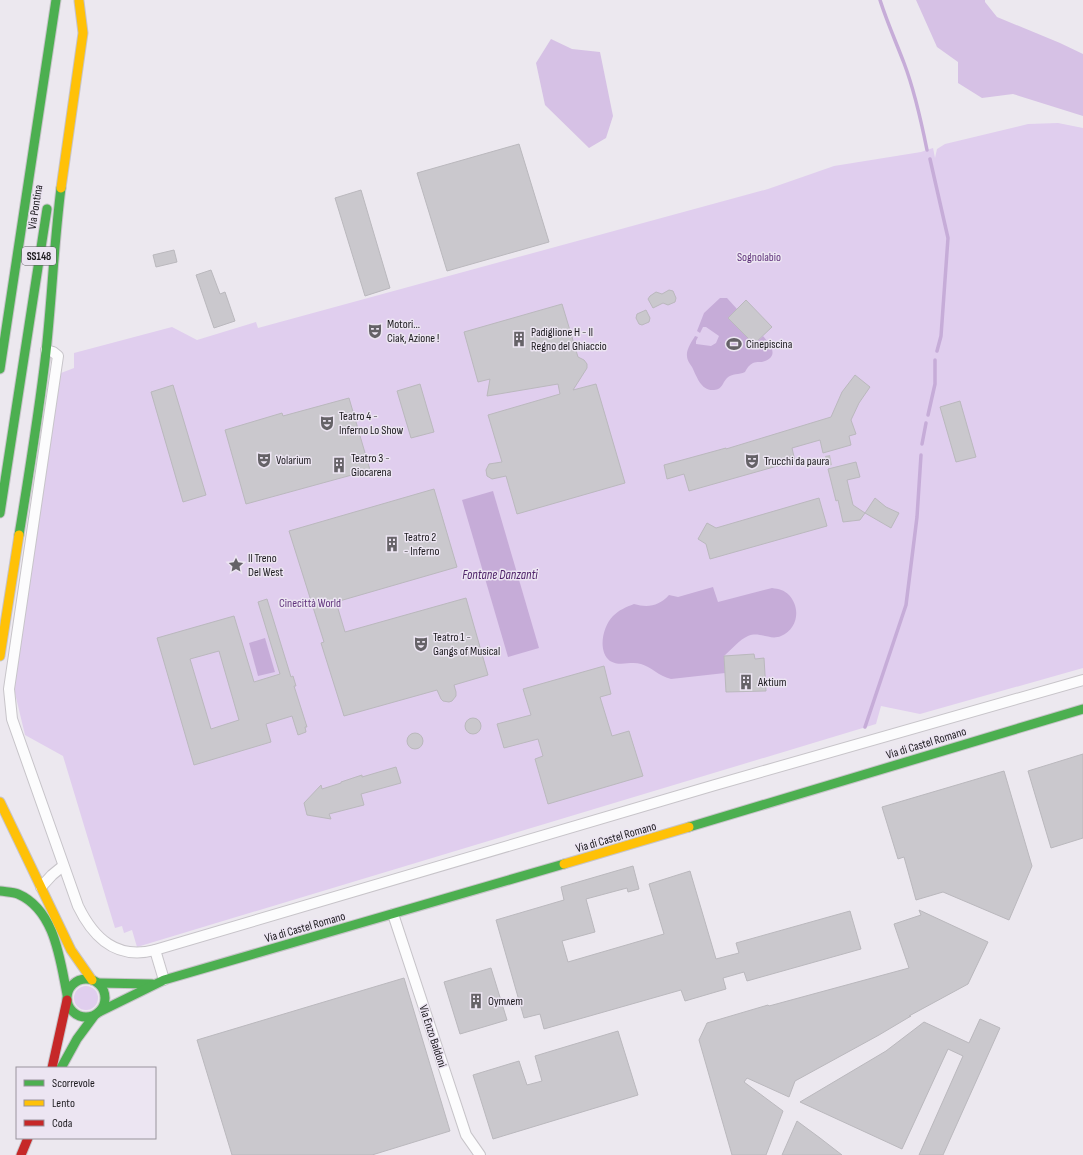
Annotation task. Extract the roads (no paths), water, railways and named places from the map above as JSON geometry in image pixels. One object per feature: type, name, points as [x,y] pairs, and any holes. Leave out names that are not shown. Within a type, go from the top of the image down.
[{"type":"main road","name":"Via Pontina","points":[[0,369],[56,0]]},
{"type":"main road","points":[[73,40],[79,0]]},
{"type":"main road","points":[[0,656],[38,418],[46,350],[56,226],[83,33],[79,0]]},
{"type":"main road","name":"Via Pontina","points":[[0,513],[48,198]]},
{"type":"main road","name":"Via di Castel Romano","points":[[96,1014],[159,982],[714,820],[1083,709]]},
{"type":"main road","points":[[0,802],[71,950],[95,982],[102,988],[105,994],[103,1007],[77,1038],[62,1067]]},
{"type":"main road","points":[[0,891],[14,892],[23,896],[42,914],[52,935],[68,1006],[76,1014],[88,1017],[96,1014]]},
{"type":"main road","points":[[52,1067],[70,988],[80,980],[95,982]]},
{"type":"main road","name":"Via di Castel Romano","points":[[95,982],[159,982]]},
{"type":"main road","points":[[16,1155],[27,1141]]},
{"type":"main road","points":[[22,1155],[27,1141]]},
{"type":"street","points":[[46,350],[53,352],[58,356],[9,689],[12,719],[80,911],[92,931],[98,937],[108,944],[126,951],[142,953],[155,950],[715,785],[1083,680]]},
{"type":"street","points":[[40,887],[63,866]]},
{"type":"street","name":"Via Enzo Baldoni","points":[[393,914],[466,1135],[480,1155]]},
{"type":"street","points":[[155,950],[159,982]]},
{"type":"water","name":"Cinepiscina","points":[[720,298],[727,298],[737,309],[754,344],[763,336],[773,352],[772,356],[765,361],[753,363],[745,372],[729,376],[722,386],[714,390],[710,390],[700,383],[688,360],[687,351],[695,336],[698,337],[696,344],[711,346],[716,343],[719,336],[706,327],[703,327],[700,333],[697,331],[704,313]]},
{"type":"water","name":"Fontane Danzanti","points":[[493,491],[539,648],[508,657],[462,500]]},
{"type":"water","points":[[713,587],[718,602],[772,588],[779,589],[789,595],[793,600],[796,612],[794,623],[787,633],[781,636],[773,637],[752,635],[742,640],[724,656],[725,673],[671,679],[662,676],[641,664],[618,664],[610,661],[606,657],[603,645],[604,632],[609,620],[620,610],[634,604],[649,606],[661,602],[669,595],[678,597]]},
{"type":"water","points":[[265,638],[275,672],[258,676],[249,643]]},
{"type":"waterway","points":[[880,0],[911,85],[927,150]]},
{"type":"waterway","points":[[930,159],[948,238],[941,336],[937,351]]},
{"type":"waterway","points":[[928,415],[935,384],[935,360]]},
{"type":"waterway","points":[[922,444],[926,423]]},
{"type":"waterway","points":[[865,727],[906,605],[917,517],[921,455]]},
{"type":"tunnel","points":[[826,461],[831,460]]},
{"type":"place","name":"Motori... Ciak, Azione !","points":[[375,331]]},
{"type":"place","name":"Padiglione H - Il Regno del Ghiaccio","points":[[519,339]]},
{"type":"place","name":"Cinepiscina","points":[[734,344]]},
{"type":"place","name":"Teatro 4 - Inferno Lo Show","points":[[327,423]]},
{"type":"place","name":"Volarium","points":[[264,460]]},
{"type":"place","name":"Trucchi da paura","points":[[752,461]]},
{"type":"place","name":"Teatro 3 - Giocarena","points":[[339,465]]},
{"type":"place","name":"Teatro 2 - Inferno","points":[[392,544]]},
{"type":"place","name":"Il Treno Del West","points":[[236,565]]},
{"type":"place","name":"Teatro 1 - Gangs of Musical","points":[[421,644]]},
{"type":"place","name":"Aktium","points":[[746,682]]},
{"type":"place","name":"Оутлет","points":[[476,1001]]},
{"type":"park label","name":"Sognolabio","points":[[759,257]]},
{"type":"park label","name":"Cinecittà World","points":[[310,603]]}]
